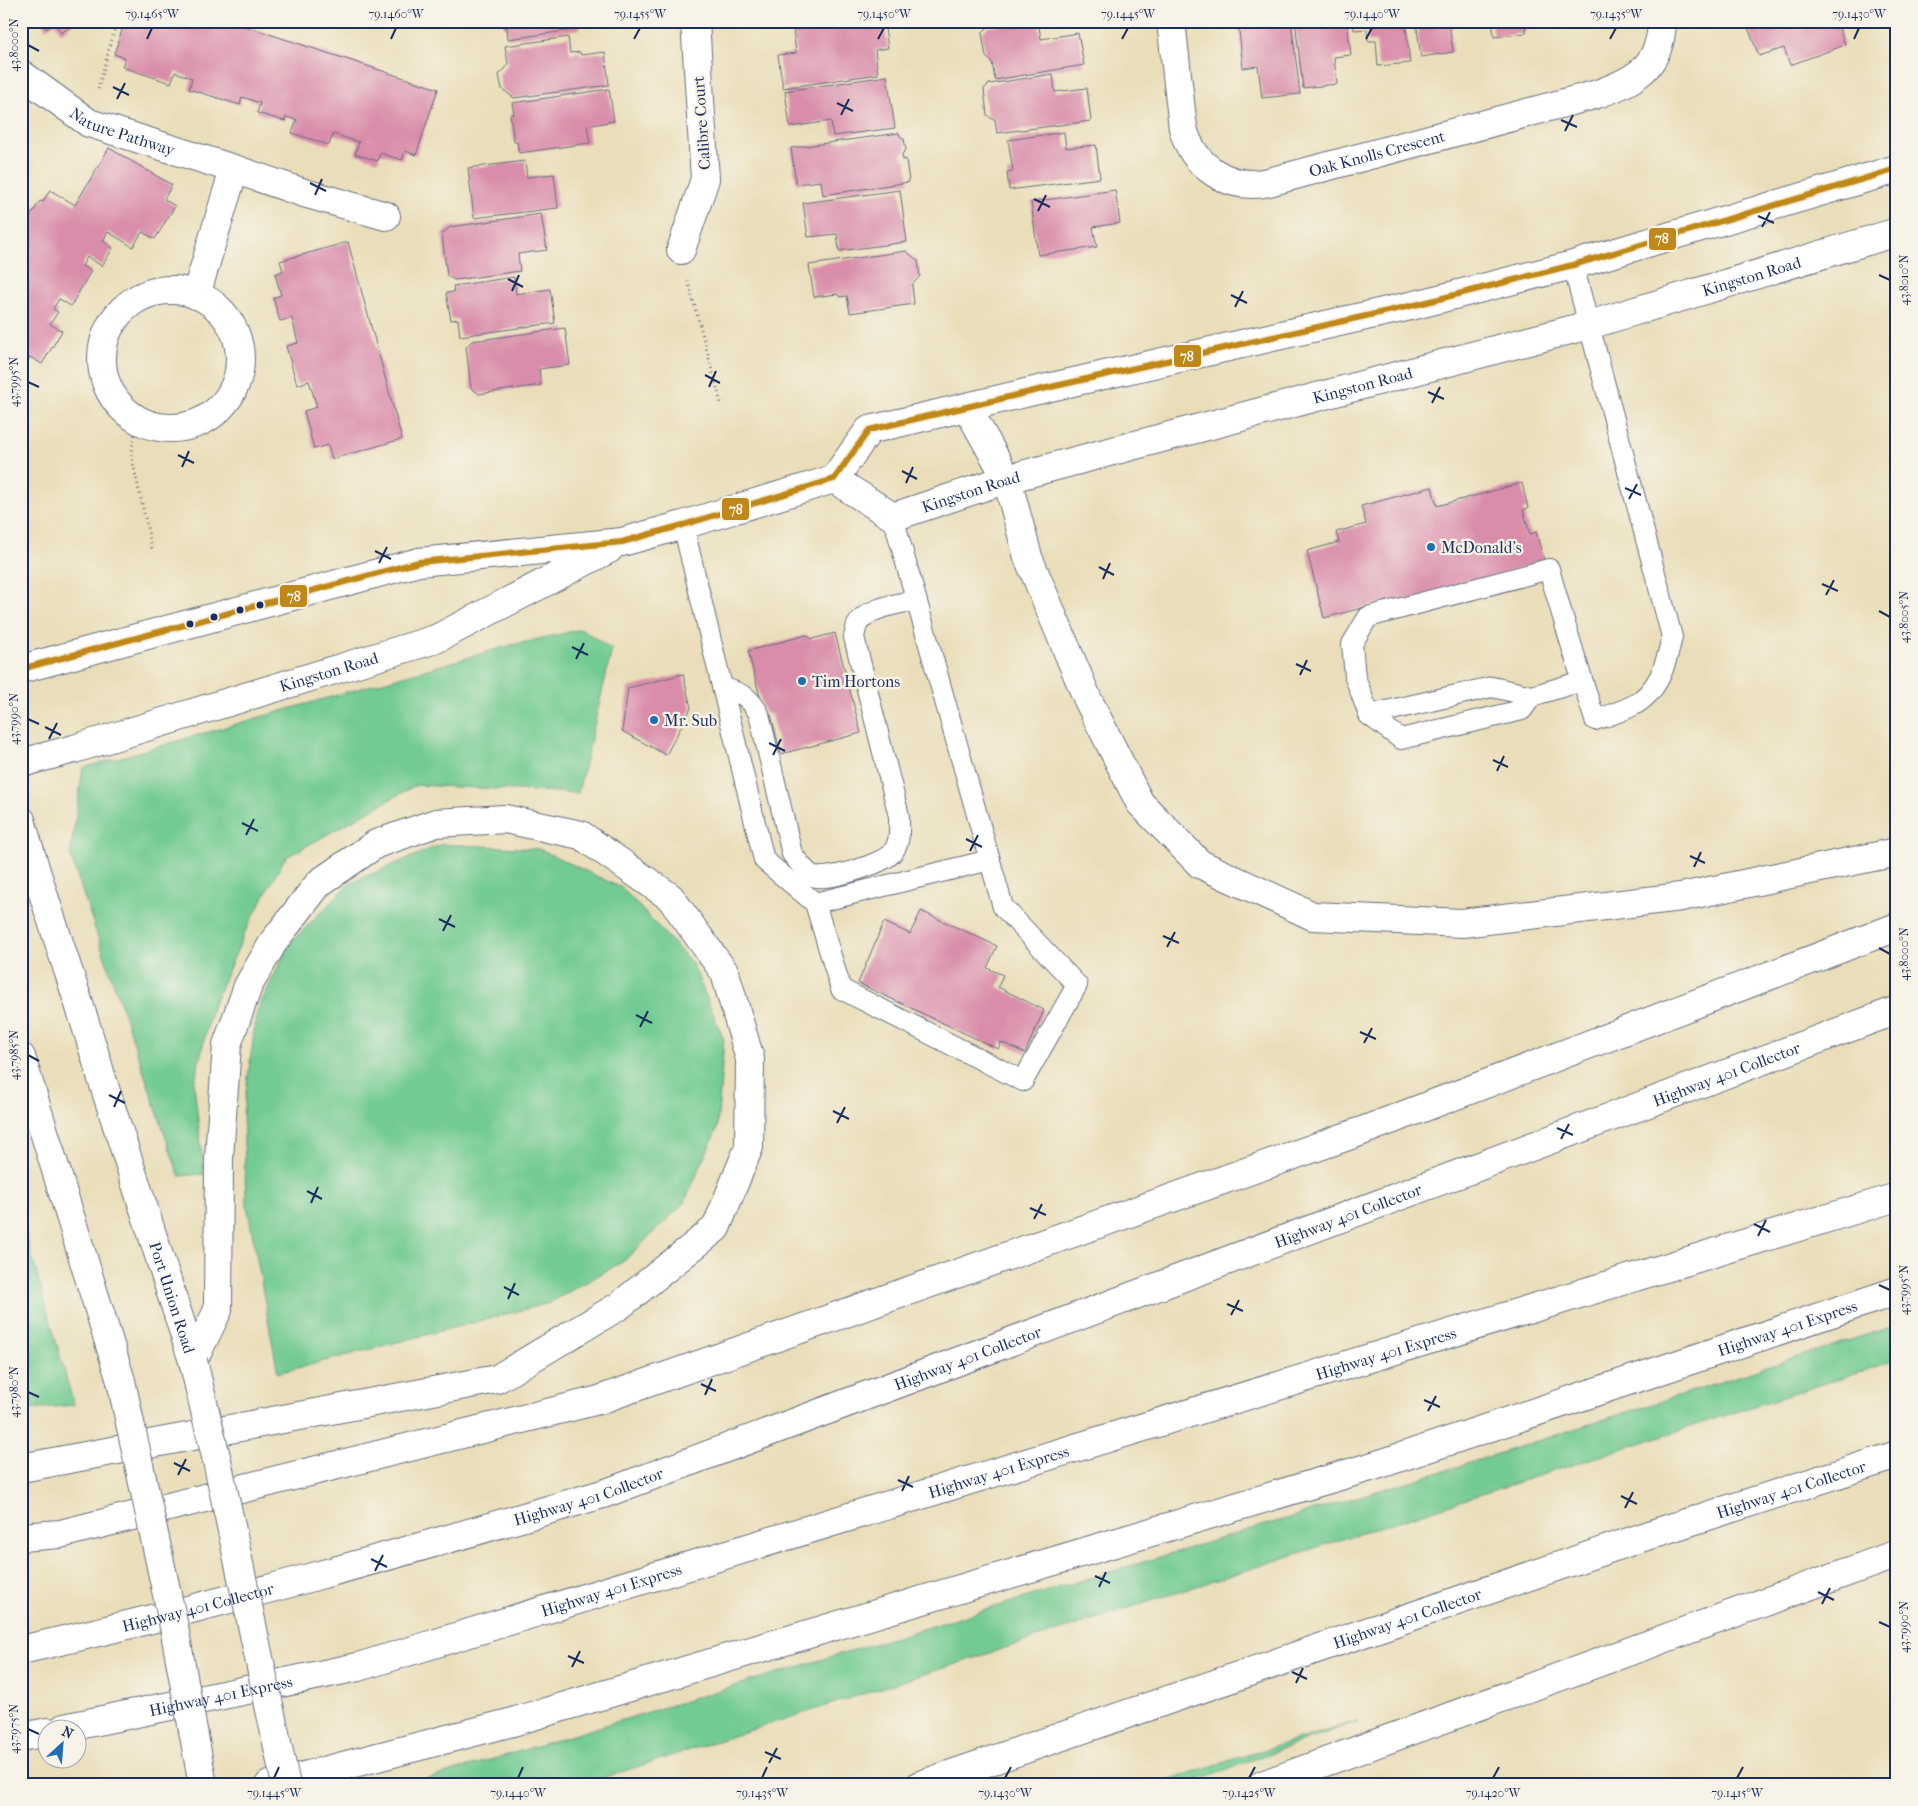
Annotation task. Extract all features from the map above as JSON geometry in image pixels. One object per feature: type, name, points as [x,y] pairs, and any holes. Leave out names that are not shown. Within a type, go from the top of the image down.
[{"type":"main road","name":"Calibre Court","points":[[680,250],[705,179],[695,21]]},
{"type":"main road","name":"Oak Knolls Crescent","points":[[1171,21],[1183,128],[1189,146],[1204,166],[1221,177],[1230,181],[1249,184],[1269,182],[1594,95],[1618,86],[1628,82],[1640,73],[1653,57],[1660,38],[1662,21]]},
{"type":"main road","name":"Nature Pathway","points":[[21,74],[89,124],[304,193],[386,216]]},
{"type":"main road","points":[[196,295],[234,169]]},
{"type":"main road","points":[[893,517],[834,479],[869,430],[1419,304],[1573,265],[1897,170]]},
{"type":"main road","name":"Kingston Road","points":[[893,517],[1007,479],[1589,324],[1897,232]]},
{"type":"main road","points":[[173,290],[196,295],[215,306],[225,317],[230,323],[239,344],[240,367],[234,389],[221,408],[203,421],[181,428],[159,428],[137,420],[119,406],[107,386],[102,364],[104,341],[114,320],[130,304],[150,294],[173,290]]},
{"type":"main road","points":[[967,407],[1007,479],[1032,566],[1088,700],[1140,803],[1200,864],[1313,916],[1462,923],[1681,897],[1897,852]]},
{"type":"main road","name":"Kingston Road","points":[[21,669],[419,562],[622,542],[834,479]]},
{"type":"main road","name":"Kingston Road","points":[[21,763],[74,749],[436,639],[622,542]]},
{"type":"main road","points":[[21,1468],[498,1379],[619,1306],[716,1228],[749,1147],[750,1059],[725,973],[670,897],[581,835],[505,819],[436,823],[376,844],[319,883],[274,940],[248,986],[227,1045],[219,1157],[218,1310],[193,1362]]},
{"type":"main road","name":"Port Union Road","points":[[21,820],[32,860],[89,1033],[104,1088],[193,1362],[218,1465],[286,1785]]},
{"type":"main road","points":[[21,1537],[60,1534],[599,1400],[1362,1130],[1897,927]]},
{"type":"main road","name":"Highway 401 Collector","points":[[21,1650],[98,1633],[416,1549],[606,1493],[1897,1010]]},
{"type":"main road","points":[[21,1057],[121,1381],[174,1627],[203,1785]]},
{"type":"main road","name":"Highway 401 Express","points":[[88,1723],[358,1668],[1897,1197]]},
{"type":"main road","name":"Highway 401 Express","points":[[269,1785],[509,1723],[1380,1464],[1897,1291]]},
{"type":"main road","name":"Highway 401 Collector","points":[[920,1785],[1658,1532],[1897,1455]]},
{"type":"main road","points":[[1262,1785],[1897,1554]]},
{"type":"main road","points":[[21,1737],[38,1734]]},
{"type":"lane","points":[[1532,696],[1522,710],[1401,739],[1369,715],[1355,677],[1352,644],[1368,618],[1549,570],[1595,720],[1633,706],[1654,688],[1665,667],[1672,637],[1573,265]]},
{"type":"lane","points":[[683,525],[764,860],[815,903],[841,989],[1023,1081],[1077,985],[1003,907],[893,517]]},
{"type":"lane","points":[[722,688],[744,695],[752,701],[759,714],[792,854],[802,867],[814,876],[830,878],[881,861],[892,853],[899,838],[899,816],[854,637],[857,626],[864,617],[877,610],[916,600]]},
{"type":"lane","points":[[1369,715],[1492,687],[1532,696],[1582,681]]},
{"type":"lane","points":[[815,903],[990,860]]},
{"type":"path","points":[[89,124],[116,21]]},
{"type":"path","points":[[680,250],[721,403]]},
{"type":"path","points":[[137,420],[131,454],[152,549]]},
{"type":"green space","points":[[582,629],[612,650],[578,793],[416,785],[285,858],[247,928],[212,1007],[194,1084],[204,1174],[179,1176],[70,855],[83,768],[508,646]]},
{"type":"green space","points":[[442,844],[539,849],[622,888],[692,963],[724,1040],[717,1129],[684,1203],[624,1261],[549,1303],[278,1373],[246,1200],[243,1113],[257,1011],[289,944],[350,883]]},
{"type":"green space","points":[[21,1218],[74,1405],[21,1410]]},
{"type":"green space","points":[[1897,1325],[1897,1360],[581,1785],[408,1785],[1463,1465]]},
{"type":"green space","points":[[1358,1721],[1184,1785],[1150,1785]]},
{"type":"building","points":[[41,21],[78,21],[61,33],[55,23],[46,29]]},
{"type":"building","points":[[125,21],[229,21],[438,89],[416,155],[405,151],[402,160],[380,153],[378,161],[355,154],[359,142],[333,134],[329,145],[292,133],[297,120],[286,117],[285,121],[257,113],[260,103],[242,97],[240,105],[189,89],[192,78],[175,72],[171,83],[122,67],[125,58],[114,54]]},
{"type":"building","points":[[503,21],[579,21],[580,29],[508,39],[507,27],[504,28]]},
{"type":"building","points":[[860,21],[884,21],[888,48],[875,50],[878,74],[783,88],[778,55],[796,53],[793,30]]},
{"type":"building","points":[[1023,21],[1038,21],[1041,39],[1078,33],[1084,65],[995,80],[992,62],[986,57],[982,33],[988,27]]},
{"type":"building","points":[[1238,21],[1291,21],[1300,94],[1262,98],[1258,66],[1243,68]]},
{"type":"building","points":[[1295,21],[1347,21],[1351,55],[1334,57],[1337,84],[1303,88]]},
{"type":"building","points":[[1353,21],[1403,21],[1403,27],[1406,27],[1410,63],[1378,66],[1376,41],[1368,41],[1367,29],[1354,30]]},
{"type":"building","points":[[1416,21],[1449,21],[1453,52],[1421,57]]},
{"type":"building","points":[[1492,21],[1525,21],[1526,33],[1494,37]]},
{"type":"building","points":[[1529,21],[1567,21],[1567,23],[1530,27]]},
{"type":"building","points":[[1759,21],[1837,21],[1845,45],[1790,65],[1784,48],[1759,56],[1747,25]]},
{"type":"building","points":[[568,37],[570,53],[580,52],[581,55],[605,52],[609,85],[514,98],[502,89],[499,75],[508,64],[505,46]]},
{"type":"building","points":[[1053,74],[1055,92],[1087,88],[1091,121],[997,133],[995,119],[987,115],[984,89],[989,84]]},
{"type":"building","points":[[887,76],[895,128],[833,136],[831,121],[790,127],[785,91]]},
{"type":"building","points":[[609,89],[614,121],[587,126],[590,143],[519,153],[517,142],[514,142],[510,115],[514,114],[512,103]]},
{"type":"building","points":[[1064,132],[1066,148],[1096,145],[1100,178],[1009,190],[1007,172],[1013,171],[1008,140]]},
{"type":"building","points":[[899,133],[904,139],[906,150],[902,154],[903,160],[906,159],[909,182],[823,195],[821,181],[796,184],[791,148]]},
{"type":"building","points":[[109,148],[172,185],[164,199],[175,206],[155,239],[142,232],[133,247],[108,232],[103,241],[113,248],[102,266],[87,257],[82,266],[91,271],[71,306],[59,299],[53,309],[58,312],[50,324],[62,331],[42,364],[30,357],[21,372],[21,226],[28,215],[30,217],[40,201],[43,202],[50,190],[75,205]]},
{"type":"building","points":[[525,161],[527,177],[554,174],[558,208],[474,218],[468,168]]},
{"type":"building","points":[[900,190],[907,242],[839,251],[837,234],[808,237],[803,203]]},
{"type":"building","points":[[1115,190],[1120,223],[1093,227],[1097,247],[1038,255],[1031,202]]},
{"type":"building","points":[[541,214],[547,250],[518,254],[520,271],[455,280],[447,276],[442,234],[450,227]]},
{"type":"building","points":[[348,242],[402,439],[332,459],[328,445],[314,449],[304,411],[317,407],[309,381],[297,385],[286,346],[298,343],[292,318],[280,321],[273,298],[281,295],[275,274],[283,271],[280,261]]},
{"type":"building","points":[[906,251],[918,261],[920,276],[912,285],[914,304],[850,313],[847,296],[839,297],[838,294],[814,297],[809,265]]},
{"type":"building","points":[[514,277],[516,294],[550,289],[555,323],[460,336],[458,319],[451,320],[446,293],[454,292],[453,286]]},
{"type":"building","points":[[565,328],[570,365],[539,369],[541,385],[479,394],[471,388],[466,347],[472,341]]},
{"type":"building","name":"McDonald's","points":[[1522,483],[1528,508],[1523,510],[1530,534],[1536,532],[1544,560],[1380,614],[1377,604],[1324,618],[1307,551],[1339,542],[1336,532],[1366,524],[1361,506],[1432,487],[1437,506]]},
{"type":"building","name":"Tim Hortons","points":[[835,633],[861,733],[781,754],[771,715],[764,712],[748,651],[806,635],[812,639]]},
{"type":"building","name":"Mr. Sub","points":[[683,674],[691,708],[666,755],[622,731],[628,688]]},
{"type":"building","points":[[921,911],[997,946],[987,968],[1003,975],[998,987],[1044,1010],[1025,1053],[1001,1042],[998,1049],[858,983],[884,922],[910,934]]},
{"type":"transit line","name":"78","points":[[21,669],[419,562],[622,542],[834,479],[869,430],[1419,304],[1573,265],[1897,169]]},
{"type":"place","name":"McDonald's","points":[[1431,547]]},
{"type":"place","name":"Tim Hortons","points":[[802,681]]},
{"type":"place","name":"Mr. Sub","points":[[654,720]]}]
